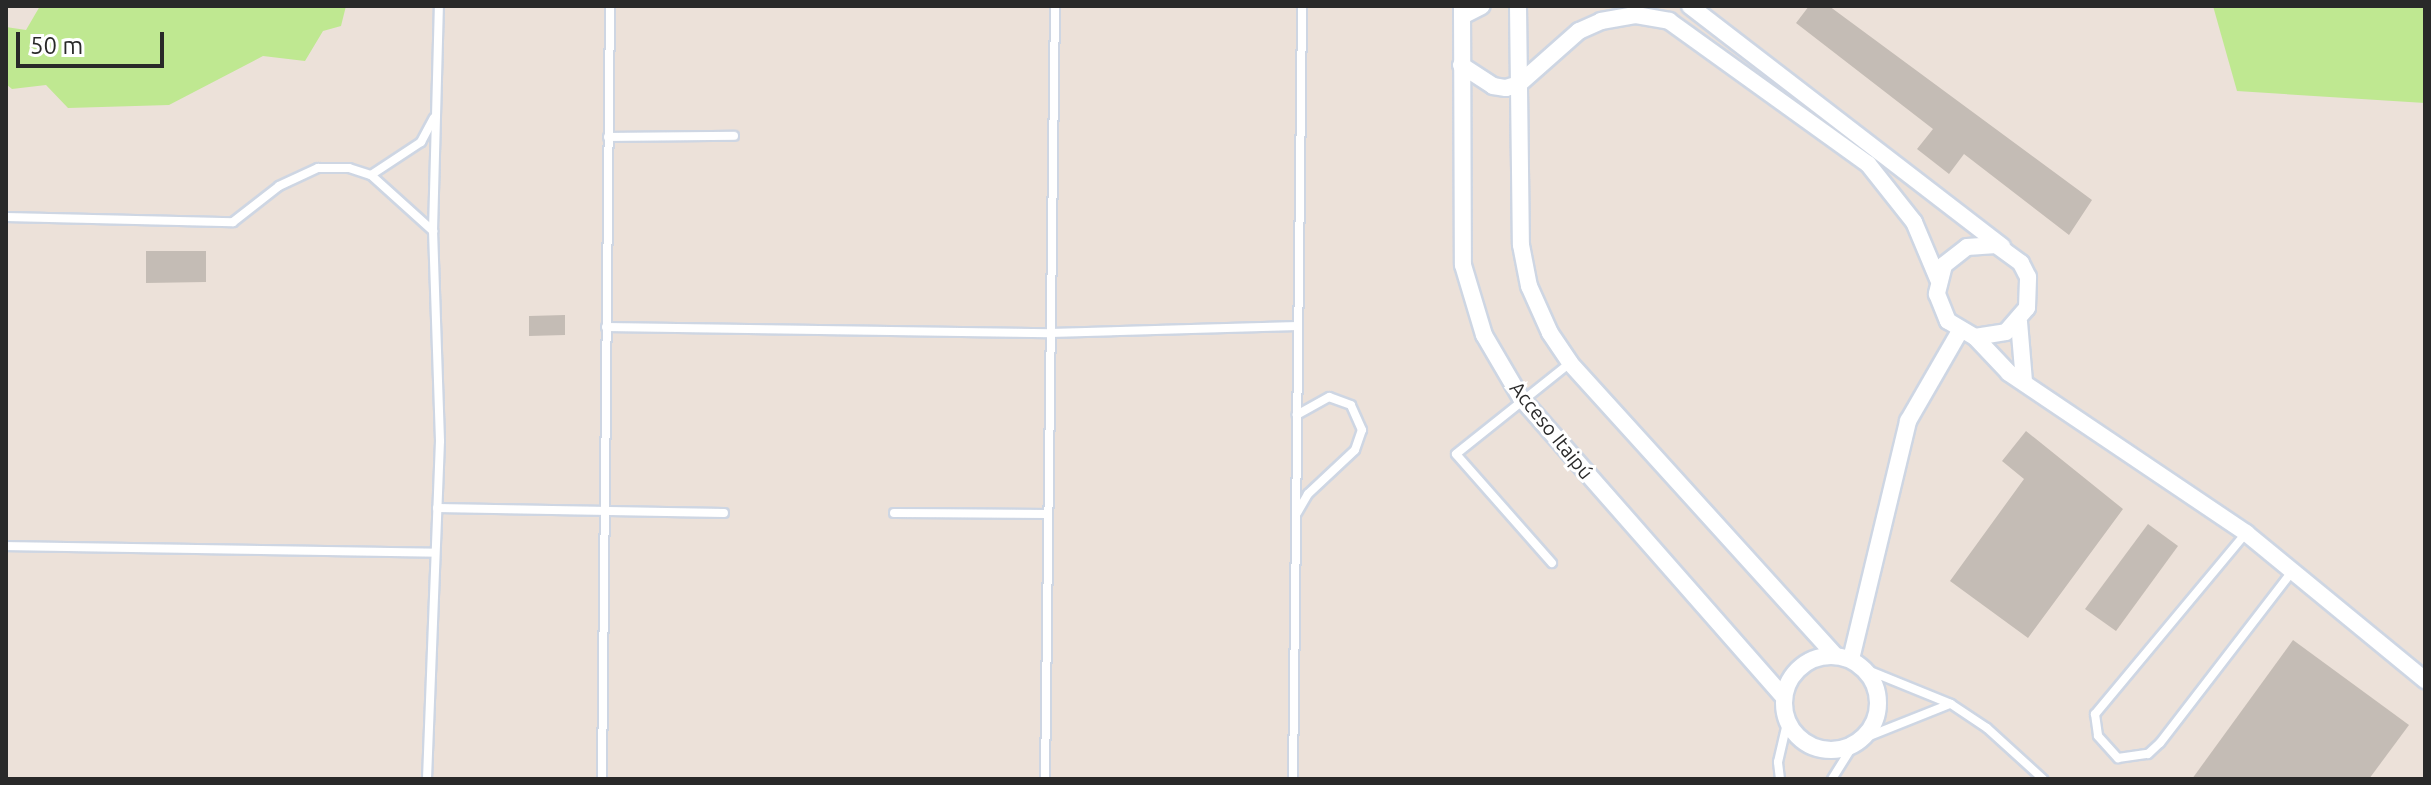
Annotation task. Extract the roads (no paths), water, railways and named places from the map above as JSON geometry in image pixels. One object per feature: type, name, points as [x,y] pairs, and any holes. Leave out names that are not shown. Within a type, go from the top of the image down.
[{"type":"street","points":[[1462,11],[1482,6]]},
{"type":"street","points":[[1518,6],[1526,273],[1550,333],[1570,363],[1850,661],[1879,699],[1874,724],[1858,742],[1821,750],[1797,737],[1787,723],[1783,696],[1800,666],[1850,661]]},
{"type":"street","points":[[1690,6],[2010,252],[2028,277],[2030,293],[2019,322],[2024,382]]},
{"type":"street","name":"Acceso Itaipú","points":[[1462,11],[1463,265],[1484,335],[1521,398],[1783,696]]},
{"type":"street","points":[[1461,65],[1493,86],[1519,84],[1579,31],[1601,21],[1636,15],[1669,21],[1868,164],[1914,222],[1938,279],[1940,308],[1968,334],[2024,382],[2246,533],[2425,680]]},
{"type":"street","points":[[1938,279],[1954,254],[1967,247],[1981,243],[2010,252]]},
{"type":"street","points":[[1968,334],[1991,337],[2019,322]]},
{"type":"street","points":[[1850,661],[1908,421],[1968,334]]},
{"type":"lane","points":[[427,779],[437,508],[433,231],[439,6]]},
{"type":"lane","points":[[602,779],[610,6]]},
{"type":"lane","points":[[1045,779],[1055,6]]},
{"type":"lane","points":[[1293,779],[1302,6]]},
{"type":"lane","points":[[371,175],[421,142],[436,115]]},
{"type":"lane","points":[[608,137],[734,136]]},
{"type":"lane","points":[[6,217],[233,222],[279,186],[318,168],[371,175],[433,231]]},
{"type":"lane","points":[[606,327],[1050,333],[1298,326]]},
{"type":"lane","points":[[1552,563],[1456,454],[1521,398],[1570,363]]},
{"type":"lane","points":[[1296,514],[1308,494],[1355,450],[1362,430],[1351,405],[1329,397],[1297,415]]},
{"type":"lane","points":[[437,508],[724,513]]},
{"type":"lane","points":[[894,513],[1048,514]]},
{"type":"lane","points":[[2246,533],[2095,714],[2098,736],[2118,758],[2148,754],[2160,743],[2293,570]]},
{"type":"lane","points":[[6,546],[435,553]]},
{"type":"lane","points":[[1850,661],[1951,704],[1987,728],[2043,779]]},
{"type":"lane","points":[[1832,779],[1858,742],[1951,704]]},
{"type":"lane","points":[[1780,779],[1778,762],[1787,723]]}]
